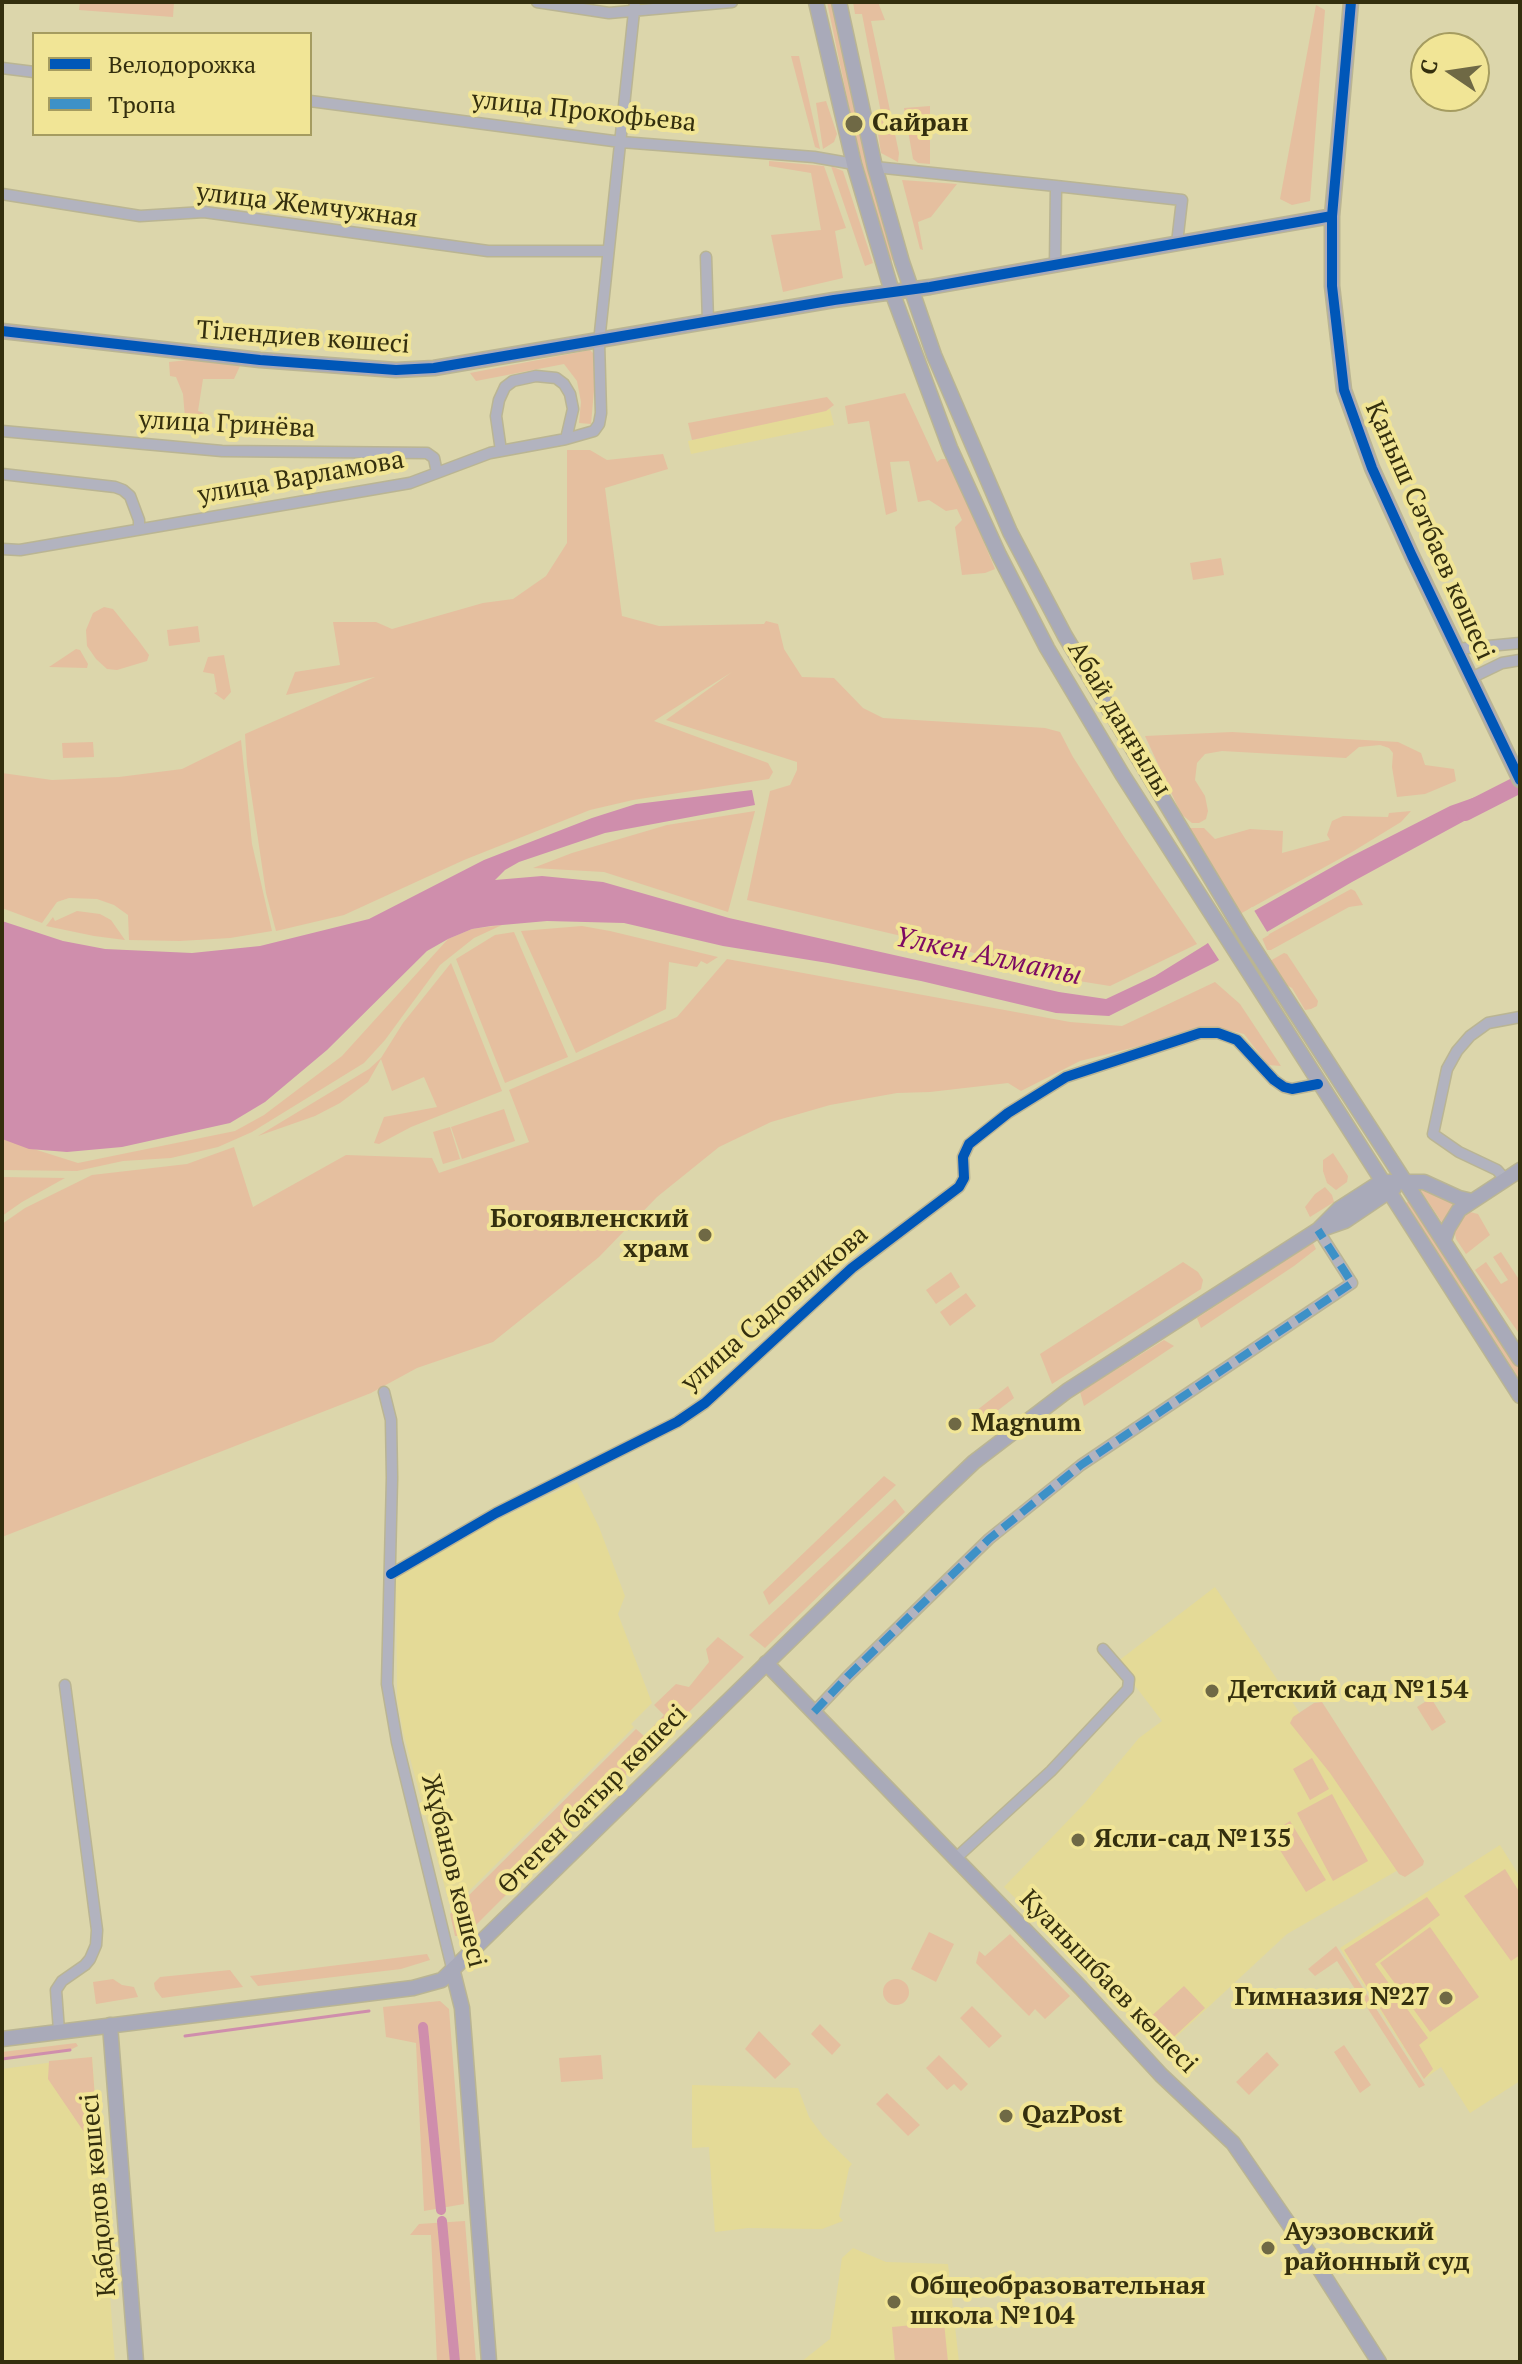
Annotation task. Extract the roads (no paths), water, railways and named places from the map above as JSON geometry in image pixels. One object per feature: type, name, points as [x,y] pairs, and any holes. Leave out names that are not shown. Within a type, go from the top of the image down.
[{"type":"main road","name":"Абай даңғылы","points":[[816,2],[854,164],[892,292],[950,448],[1006,570],[1047,648],[1122,774],[1520,1396]]},
{"type":"main road","name":"Абай даңғылы","points":[[839,2],[875,167],[912,290],[934,355],[1010,532],[1065,636],[1228,908],[1520,1359]]},
{"type":"main road","name":"Қаныш Сәтбаев көшесі","points":[[1351,2],[1332,216],[1332,286],[1344,390],[1372,468],[1518,776]]},
{"type":"main road","points":[[892,292],[1332,216]]},
{"type":"main road","name":"Тілендиев көшесі","points":[[2,331],[247,359],[396,370],[461,365],[892,292]]},
{"type":"main road","points":[[1444,1240],[1459,1210],[1520,1170]]},
{"type":"main road","points":[[1318,1230],[1345,1221],[1384,1187],[1405,1181],[1424,1182],[1472,1201]]},
{"type":"main road","name":"Өтеген батыр көшесі","points":[[453,1972],[974,1462],[1067,1391],[1318,1230]]},
{"type":"main road","name":"Қуанышбаев көшесі","points":[[766,1663],[1161,2075],[1233,2143],[1379,2362]]},
{"type":"main road","points":[[2,2039],[413,1988],[442,1980],[453,1972]]},
{"type":"main road","name":"Жұбанов көшесі","points":[[453,1972],[462,2008],[489,2362]]},
{"type":"main road","name":"Қабдолов көшесі","points":[[110,2025],[136,2362]]},
{"type":"street","points":[[537,2],[609,13],[635,7],[732,2]]},
{"type":"street","points":[[599,342],[635,7]]},
{"type":"street","points":[[2,68],[32,72]]},
{"type":"street","name":"улица Прокофьева","points":[[312,101],[621,142],[814,157],[854,164]]},
{"type":"street","points":[[875,167],[1182,200],[1177,243]]},
{"type":"street","points":[[1055,266],[1056,186]]},
{"type":"street","name":"улица Жемчужная","points":[[2,194],[140,216],[204,212],[488,251],[607,251]]},
{"type":"street","points":[[706,257],[708,322]]},
{"type":"street","name":"улица Варламова","points":[[2,549],[20,550],[410,483],[470,459],[594,431],[601,413],[599,342]]},
{"type":"street","points":[[501,451],[496,416],[505,387],[513,381],[536,376],[556,378],[570,394],[573,409],[566,439]]},
{"type":"street","name":"улица Гринёва","points":[[2,431],[222,451],[427,453],[434,458],[437,473]]},
{"type":"street","points":[[2,474],[123,490],[130,496],[139,528]]},
{"type":"street","points":[[1457,649],[1520,643]]},
{"type":"street","points":[[1471,678],[1502,663],[1520,660]]},
{"type":"street","points":[[1505,1179],[1497,1170],[1459,1152],[1433,1134],[1447,1069],[1457,1051],[1470,1036],[1488,1023],[1520,1017]]},
{"type":"street","name":"улица Садовникова","points":[[391,1574],[496,1513],[652,1435],[705,1403],[852,1268],[959,1187],[964,1178],[963,1157],[969,1144],[1008,1113],[1066,1077],[1200,1033],[1218,1033],[1237,1040],[1284,1087],[1292,1089],[1318,1084]]},
{"type":"street","points":[[814,1712],[989,1539],[1058,1483],[1114,1441],[1352,1283],[1318,1230]]},
{"type":"street","name":"Жұбанов көшесі","points":[[384,1392],[391,1429],[389,1703],[453,1972]]},
{"type":"street","points":[[956,1858],[1051,1771],[1128,1689],[1129,1679],[1103,1649]]},
{"type":"street","points":[[59,2031],[56,1990],[62,1981],[90,1959],[96,1945],[97,1930],[65,1685]]},
{"type":"waterway","name":"Үлкен Алматы","points":[[1465,812],[1520,784]]},
{"type":"waterway","points":[[185,2036],[369,2011]]},
{"type":"waterway","points":[[423,2027],[441,2210]]},
{"type":"waterway","points":[[2,2059],[70,2050]]},
{"type":"waterway","points":[[442,2221],[455,2362]]},
{"type":"place","name":"Сайран","points":[[854,124]]},
{"type":"place","name":"Богоявленский храм","points":[[705,1235]]},
{"type":"place","name":"Magnum","points":[[955,1424]]},
{"type":"place","name":"Детский сад №154","points":[[1212,1691]]},
{"type":"place","name":"Ясли-сад №135","points":[[1078,1840]]},
{"type":"place","name":"Гимназия №27","points":[[1446,1998]]},
{"type":"place","name":"QazPost","points":[[1006,2116]]},
{"type":"place","name":"Ауэзовский районный суд","points":[[1268,2248]]},
{"type":"place","name":"Общеобразовательная школа №104","points":[[894,2302]]}]
